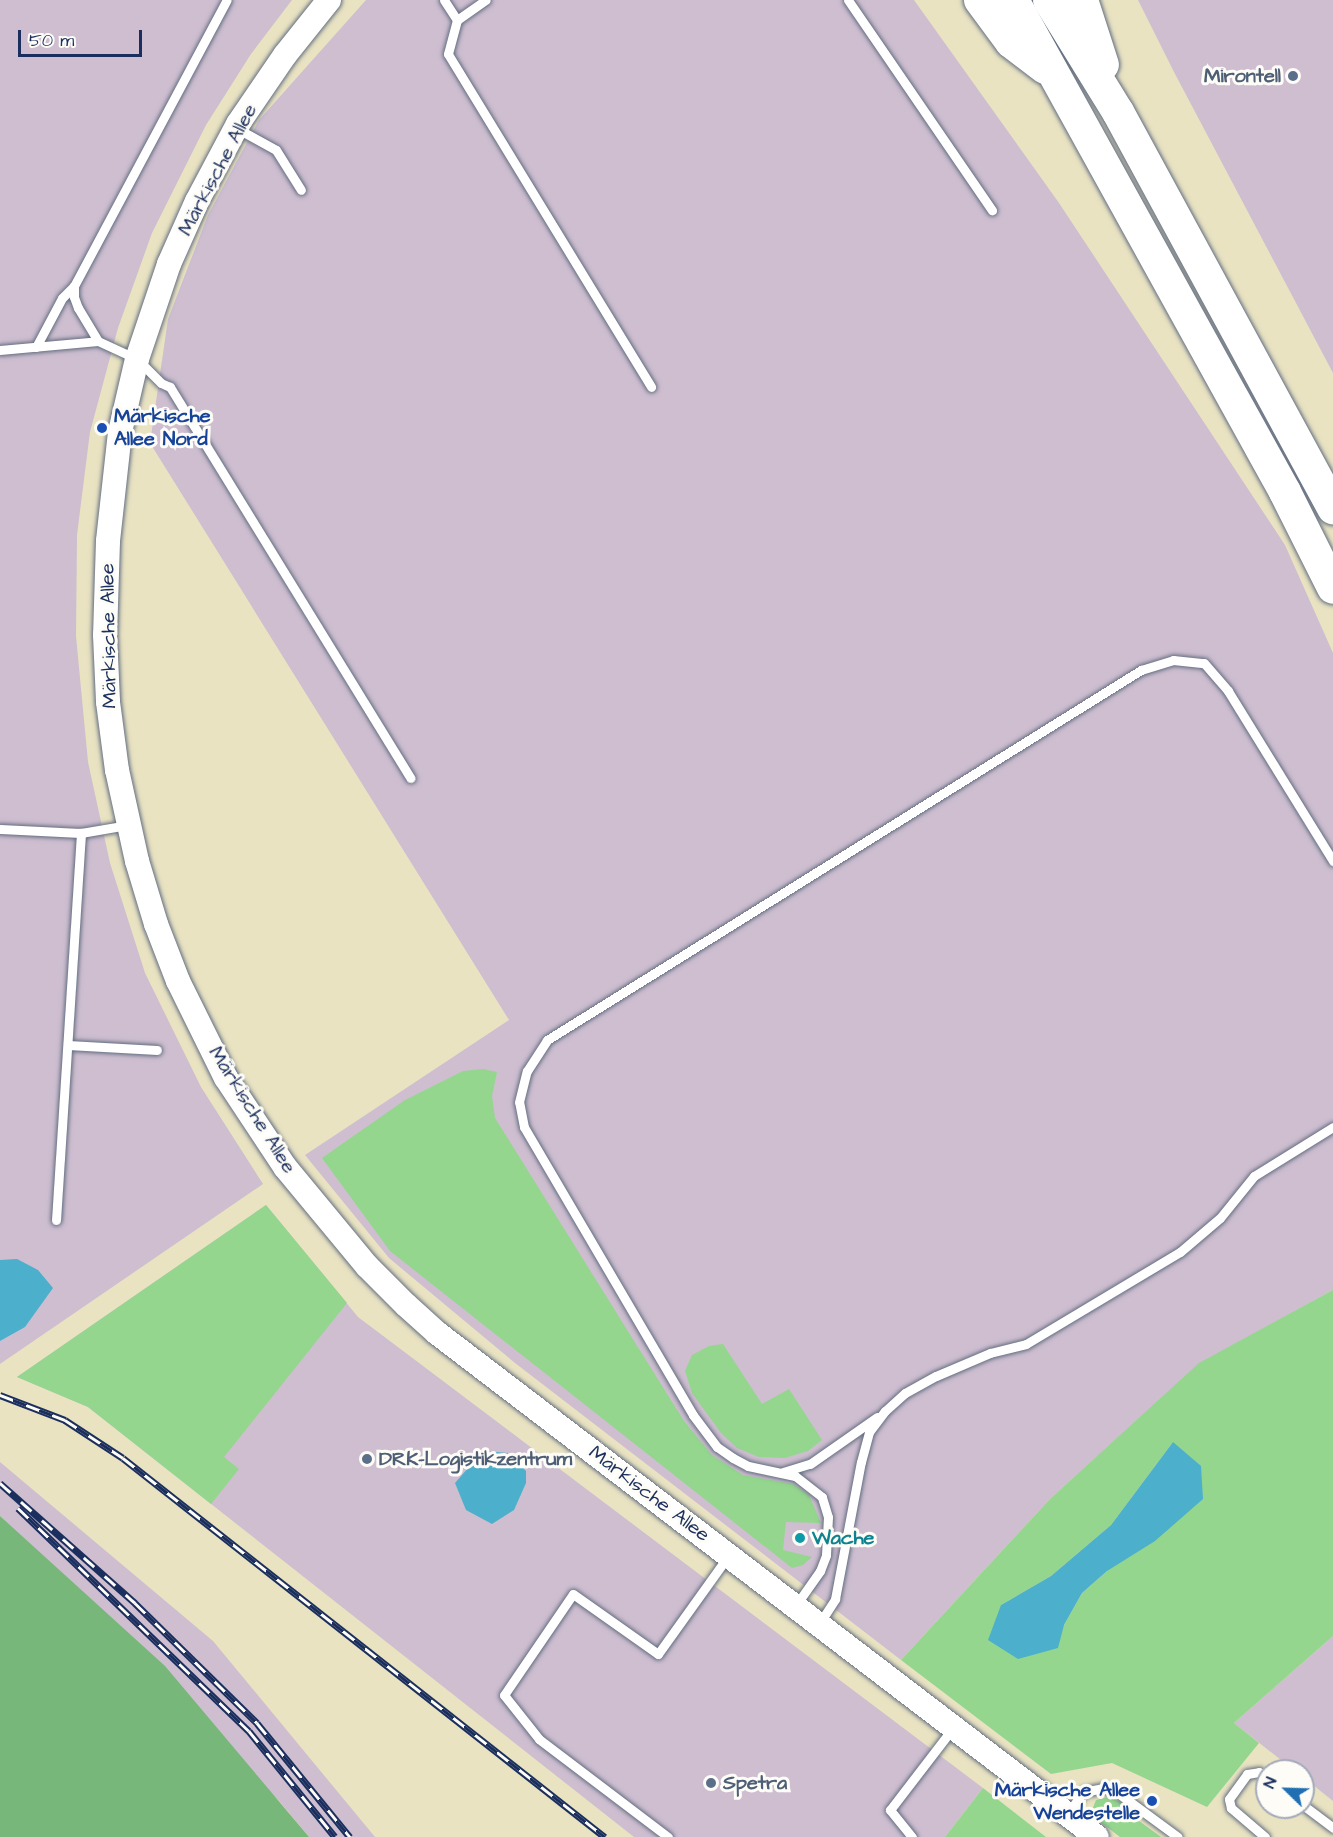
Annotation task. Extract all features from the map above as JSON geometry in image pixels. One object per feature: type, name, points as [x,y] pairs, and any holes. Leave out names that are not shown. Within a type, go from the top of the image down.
[{"type":"highway","points":[[980,0],[1011,42],[1052,74]]},
{"type":"highway","points":[[1013,0],[1285,492],[1333,588]]},
{"type":"highway","points":[[1049,0],[1118,112],[1333,508]]},
{"type":"highway","points":[[1082,0],[1118,112]]},
{"type":"street","name":"Märkische Allee","points":[[329,0],[285,55],[236,128],[197,201],[169,264],[137,359],[120,432],[108,541],[105,635],[114,747],[128,825],[163,943],[178,981],[226,1078],[285,1167],[367,1266],[437,1333],[1097,1837]]},
{"type":"lane","points":[[36,348],[62,298],[74,286],[227,0]]},
{"type":"lane","points":[[444,0],[457,20]]},
{"type":"lane","points":[[486,0],[457,20],[448,54],[651,387]]},
{"type":"lane","points":[[848,0],[992,210]]},
{"type":"lane","points":[[236,128],[276,150],[301,190]]},
{"type":"lane","points":[[74,286],[74,297],[98,341]]},
{"type":"lane","points":[[0,350],[98,341],[137,359],[160,382],[170,387],[411,778]]},
{"type":"lane","points":[[795,1605],[820,1571],[827,1545],[828,1517],[822,1497],[807,1483],[781,1472],[748,1466],[717,1447],[687,1404],[524,1127],[519,1102],[527,1071],[547,1040],[1141,670],[1173,660],[1204,663],[1228,691],[1333,861]]},
{"type":"lane","points":[[0,829],[81,833],[128,825]]},
{"type":"lane","points":[[56,1220],[81,833]]},
{"type":"lane","points":[[69,1045],[157,1050]]},
{"type":"lane","points":[[781,1472],[810,1464],[885,1411],[905,1393],[936,1376],[990,1353],[1026,1344],[1180,1252],[1220,1218],[1254,1176],[1333,1127]]},
{"type":"lane","points":[[819,1624],[835,1599],[869,1432],[885,1411]]},
{"type":"lane","points":[[668,1837],[539,1738],[504,1695],[573,1594],[658,1654],[729,1555]]},
{"type":"lane","points":[[912,1837],[890,1810],[954,1727]]},
{"type":"lane","points":[[1255,1773],[1247,1774],[1229,1799],[1231,1808],[1265,1837]]},
{"type":"lane","points":[[1067,1814],[1083,1792],[1104,1788],[1119,1793],[1178,1837]]},
{"type":"lane","points":[[1315,1814],[1333,1828]]},
{"type":"shaded area","points":[[0,0],[292,0],[251,54],[206,125],[152,233],[118,328],[90,432],[77,535],[76,636],[88,762],[110,863],[145,973],[201,1087],[263,1184],[0,1364]]},
{"type":"shaded area","points":[[366,0],[914,0],[1059,203],[1285,545],[1333,653],[1333,1290],[1199,1364],[1050,1499],[901,1660],[515,1363],[389,1258],[305,1155],[509,1020],[150,443],[168,319],[208,215],[259,120]]},
{"type":"shaded area","points":[[1138,0],[1333,0],[1333,373],[1174,72]]},
{"type":"shaded area","points":[[266,1205],[358,1317],[983,1788],[945,1837],[634,1837],[88,1407],[17,1377]]},
{"type":"shaded area","points":[[0,1462],[213,1641],[375,1837],[309,1837],[280,1802],[0,1516]]},
{"type":"shaded area","points":[[1333,1636],[1333,1801],[1315,1787],[1315,1759],[1280,1759],[1234,1723]]},
{"type":"green space","points":[[483,1069],[497,1072],[492,1096],[495,1118],[684,1421],[712,1455],[743,1475],[793,1484],[809,1495],[821,1523],[786,1522],[783,1550],[812,1557],[803,1565],[792,1568],[390,1251],[322,1158],[405,1100],[463,1071]]},
{"type":"green space","points":[[266,1205],[347,1303],[224,1457],[239,1469],[211,1504],[88,1407],[17,1377]]},
{"type":"green space","points":[[1333,1290],[1333,1636],[1234,1723],[1259,1743],[1207,1807],[1112,1763],[1051,1774],[901,1660],[1050,1499],[1199,1363]],"holes":[[[1173,1442],[1107,1571],[1082,1593],[1064,1625],[1001,1605],[1051,1576],[1111,1525]]]},
{"type":"green space","points":[[723,1344],[762,1404],[789,1389],[822,1440],[808,1451],[785,1458],[759,1457],[737,1448],[721,1433],[692,1393],[685,1371],[692,1355],[709,1346]]},
{"type":"green space","points":[[0,1516],[165,1666],[309,1837],[0,1837]]},
{"type":"green space","points":[[983,1788],[1046,1837],[945,1837]]},
{"type":"green space","points":[[1108,1797],[1128,1805],[1124,1810],[1161,1837],[1120,1837],[1095,1818],[1092,1810],[1096,1800]]},
{"type":"water","points":[[17,1259],[38,1270],[53,1288],[25,1327],[0,1341],[0,1260]]},
{"type":"water","points":[[1173,1442],[1201,1466],[1203,1499],[1155,1541],[1107,1571],[1082,1593],[1064,1625],[1058,1648],[1018,1659],[988,1640],[1001,1605],[1051,1576],[1111,1525]]},
{"type":"water","points":[[483,1451],[508,1453],[526,1471],[526,1483],[514,1510],[492,1524],[466,1510],[455,1483]]},
{"type":"railway","points":[[0,1395],[65,1420],[123,1458],[605,1837]]},
{"type":"railway","points":[[0,1483],[135,1603],[257,1723],[350,1837]]},
{"type":"railway","points":[[18,1508],[249,1731],[335,1837]]},
{"type":"place","name":"Mirontell","points":[[1293,76]]},
{"type":"place","name":"Märkische Allee Nord","points":[[102,428]]},
{"type":"place","name":"DRK-Logistikzentrum","points":[[367,1459]]},
{"type":"place","name":"Wache","points":[[800,1538]]},
{"type":"place","name":"Spetra","points":[[711,1783]]},
{"type":"place","name":"Märkische Allee Wendestelle","points":[[1152,1801]]}]
